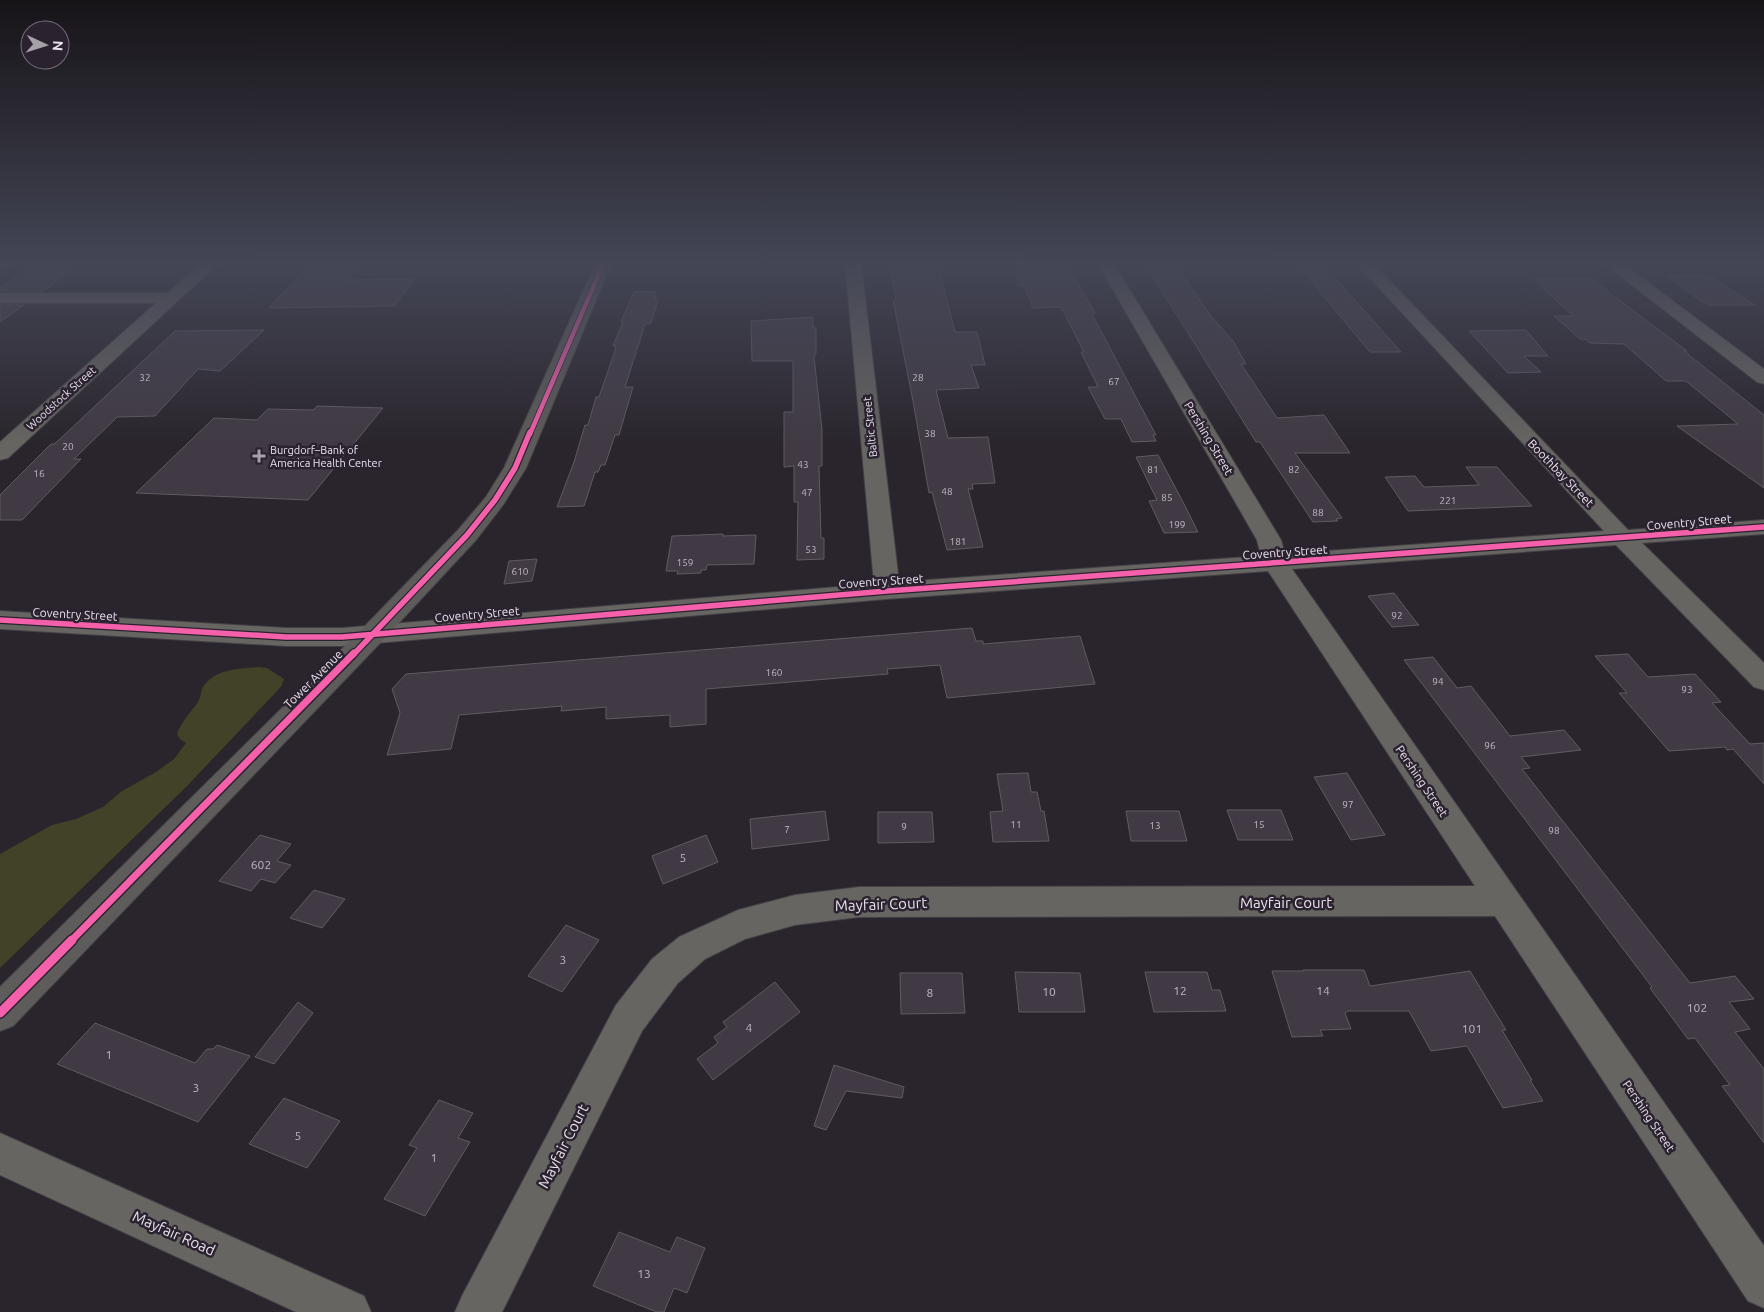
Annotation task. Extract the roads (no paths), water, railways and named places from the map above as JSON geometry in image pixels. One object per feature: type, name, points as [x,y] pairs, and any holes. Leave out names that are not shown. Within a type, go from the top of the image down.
[{"type":"main road","name":"Tower Avenue","points":[[0,1013],[468,535],[495,500],[515,468],[578,323]]},
{"type":"street","name":"Woodstock Street","points":[[0,453],[144,323]]},
{"type":"street","name":"Baltic Street","points":[[859,323],[887,591]]},
{"type":"street","name":"Pershing Street","points":[[1141,323],[1269,540],[1275,564],[1764,1285]]},
{"type":"street","name":"Boothbay Street","points":[[1421,323],[1624,539],[1764,680]]},
{"type":"street","points":[[1691,323],[1764,378]]},
{"type":"street","name":"Coventry Street","points":[[0,620],[317,638],[887,591],[1624,539],[1764,527]]},
{"type":"street","name":"Mayfair Court","points":[[478,1312],[629,1018],[665,971],[692,948],[738,926],[795,910],[859,902],[1503,902]]},
{"type":"street","name":"Mayfair Road","points":[[0,1154],[348,1312]]},
{"type":"place","name":"Burgdorf–Bank of America Health Center","points":[[259,456]]}]
